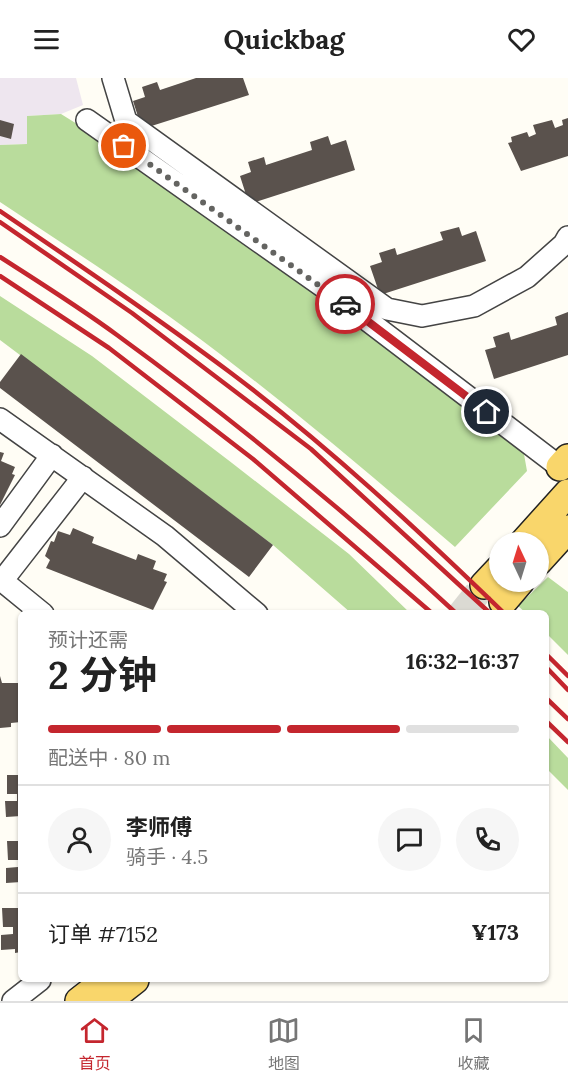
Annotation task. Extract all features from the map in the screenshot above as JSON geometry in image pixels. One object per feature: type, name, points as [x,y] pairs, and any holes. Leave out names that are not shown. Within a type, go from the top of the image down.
[{"type":"main road","points":[[533,532],[568,493]]},
{"type":"main road","points":[[549,550],[568,529]]},
{"type":"main road","points":[[79,1001],[103,982]]},
{"type":"main road","points":[[108,1001],[132,982]]},
{"type":"lane","points":[[112,78],[126,122],[387,309],[422,315],[474,306],[559,262],[568,237]]},
{"type":"lane","points":[[87,120],[325,288],[564,463]]},
{"type":"lane","points":[[0,419],[165,536],[252,610]]},
{"type":"lane","points":[[0,526],[52,455]]},
{"type":"lane","points":[[38,610],[1,580],[83,477]]},
{"type":"lane","points":[[13,1001],[37,982]]},
{"type":"shaded area","points":[[0,78],[76,78],[83,105],[61,114],[27,116],[27,144],[0,145]]},
{"type":"green space","points":[[61,114],[207,205],[522,443],[527,471],[455,547],[339,449],[220,354],[84,257],[0,202],[0,145],[27,144],[27,116]]},
{"type":"green space","points":[[0,296],[92,356],[232,463],[349,554],[407,610],[348,610],[273,545],[0,340]]},
{"type":"green space","points":[[549,578],[568,592],[568,655],[549,636],[549,610],[523,610],[518,606],[532,592],[549,592]]},
{"type":"green space","points":[[549,738],[568,758],[568,790],[549,771]]},
{"type":"building","points":[[196,78],[243,78],[249,95],[142,129],[133,101],[145,97],[142,87],[157,82],[160,90]]},
{"type":"building","points":[[568,118],[568,156],[521,171],[508,143],[512,142],[511,137],[527,132],[529,137],[536,134],[533,125],[552,120],[555,128],[563,125],[562,120]]},
{"type":"building","points":[[0,120],[14,124],[11,139],[0,136]]},
{"type":"building","points":[[328,136],[331,145],[346,140],[355,170],[249,204],[240,176],[251,172],[248,162],[264,157],[266,165],[312,150],[310,142]]},
{"type":"building","points":[[459,227],[462,236],[476,231],[486,261],[380,295],[370,266],[382,262],[379,253],[395,248],[397,255],[443,240],[440,232]]},
{"type":"building","points":[[568,312],[568,355],[494,379],[485,350],[496,347],[493,337],[509,332],[511,340],[557,325],[555,317]]},
{"type":"building","points":[[21,354],[273,545],[249,577],[0,388],[0,382]]},
{"type":"building","points":[[0,452],[4,453],[1,461],[15,467],[12,474],[15,475],[0,505]]},
{"type":"building","points":[[73,528],[94,537],[92,543],[136,560],[138,554],[156,561],[153,569],[167,574],[164,581],[167,582],[153,610],[46,568],[50,560],[45,556],[51,541],[54,542],[58,531],[70,535]]},
{"type":"building","points":[[0,676],[2,683],[18,683],[18,722],[11,723],[11,727],[0,728]]},
{"type":"building","points":[[7,775],[18,775],[18,816],[6,817],[5,801],[17,801],[17,794],[7,794]]},
{"type":"building","points":[[7,841],[18,841],[18,860],[8,860]]},
{"type":"building","points":[[18,867],[18,882],[6,883],[6,868]]},
{"type":"building","points":[[2,908],[18,908],[18,952],[15,953],[15,949],[1,950],[1,935],[13,934],[13,927],[3,927]]},
{"type":"tunnel","points":[[464,610],[484,585]]},
{"type":"railway","points":[[0,211],[174,332],[267,401],[372,489],[501,610]]},
{"type":"railway","points":[[0,222],[132,313],[311,449],[487,610]]},
{"type":"railway","points":[[0,257],[103,325],[205,401],[333,504],[453,610]]},
{"type":"railway","points":[[0,276],[109,348],[253,459],[428,610]]},
{"type":"railway","points":[[549,657],[568,676]]},
{"type":"railway","points":[[549,670],[568,690]]},
{"type":"railway","points":[[549,701],[568,719]]},
{"type":"railway","points":[[549,724],[568,742]]},
{"type":"way so far","points":[[124,146],[345,304]]},
{"type":"route","points":[[345,304],[487,412]]}]
